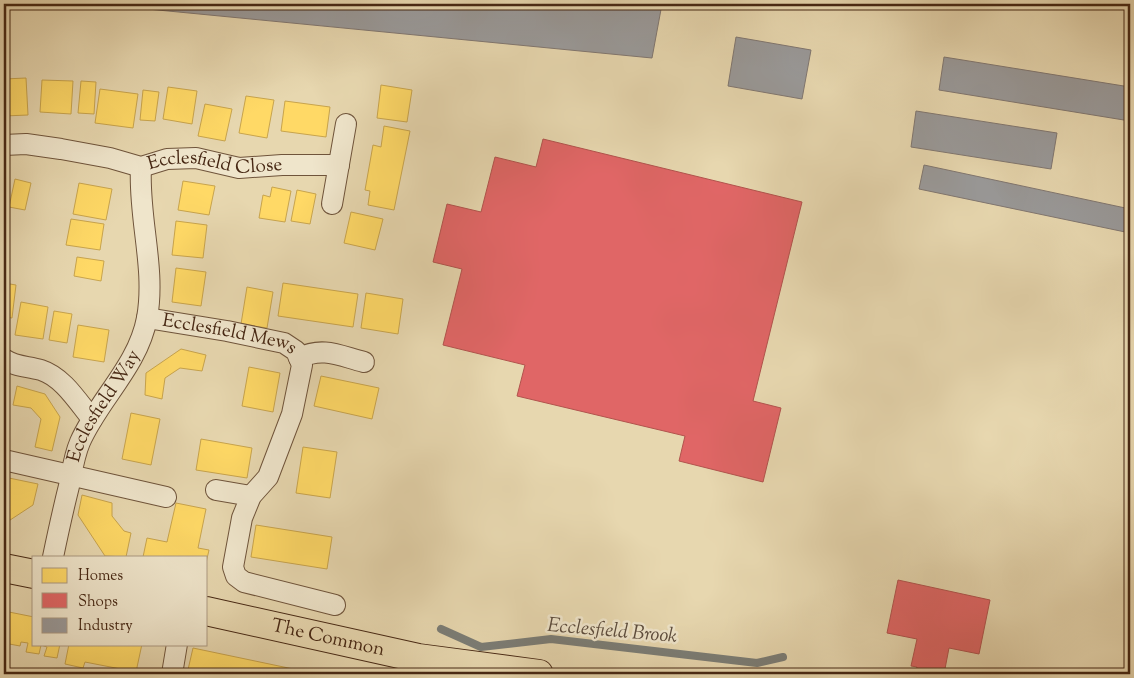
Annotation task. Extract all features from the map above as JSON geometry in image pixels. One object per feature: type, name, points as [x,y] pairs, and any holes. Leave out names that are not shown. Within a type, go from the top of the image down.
[{"type":"main road","points":[[4,568],[32,574]]},
{"type":"main road","name":"The Common","points":[[208,612],[417,666],[539,674]]},
{"type":"street","points":[[332,204],[346,124]]},
{"type":"street","name":"Ecclesfield Close","points":[[4,146],[26,144],[110,158],[141,166],[167,159],[196,158],[239,168],[282,165],[339,165]]},
{"type":"street","name":"Ecclesfield Way","points":[[53,556],[80,443],[92,419],[126,368],[140,342],[147,318],[150,283],[141,208],[141,166]]},
{"type":"street","name":"Ecclesfield Mews","points":[[147,318],[284,343],[296,351],[302,365],[292,414],[268,476],[251,496],[242,518],[233,567],[236,576],[244,582],[335,605]]},
{"type":"street","points":[[299,358],[311,352],[326,352],[364,362]]},
{"type":"street","points":[[6,364],[43,370],[59,380],[92,419]]},
{"type":"street","points":[[4,460],[166,497]]},
{"type":"street","points":[[216,490],[251,496]]},
{"type":"street","points":[[172,674],[177,646]]},
{"type":"building: Homes","points":[[26,78],[28,115],[4,116],[4,79]]},
{"type":"building: Homes","points":[[42,80],[73,81],[71,114],[40,112]]},
{"type":"building: Homes","points":[[81,81],[96,82],[94,114],[78,113]]},
{"type":"building: Homes","points":[[381,85],[412,90],[407,122],[377,118]]},
{"type":"building: Homes","points":[[168,87],[197,91],[192,124],[163,119]]},
{"type":"building: Homes","points":[[100,89],[138,94],[133,128],[95,123]]},
{"type":"building: Homes","points":[[143,90],[159,92],[155,121],[140,120]]},
{"type":"building: Homes","points":[[246,96],[274,100],[267,138],[239,133]]},
{"type":"building: Homes","points":[[285,101],[330,107],[326,137],[281,131]]},
{"type":"building: Homes","points":[[205,104],[232,109],[225,141],[198,136]]},
{"type":"building: Homes","points":[[384,126],[410,131],[394,210],[368,205],[370,191],[365,190],[373,145],[381,147]]},
{"type":"building: Homes","points":[[15,179],[31,183],[25,210],[9,207]]},
{"type":"building: Homes","points":[[183,181],[215,186],[209,215],[178,210]]},
{"type":"building: Homes","points":[[79,183],[112,189],[106,220],[73,214]]},
{"type":"building: Homes","points":[[272,187],[291,191],[285,222],[259,218],[263,195],[270,197]]},
{"type":"building: Homes","points":[[297,190],[316,194],[310,224],[291,221]]},
{"type":"building: Homes","points":[[351,212],[383,219],[375,250],[344,243]]},
{"type":"building: Homes","points":[[71,219],[104,224],[100,250],[66,245]]},
{"type":"building: Homes","points":[[176,221],[207,225],[203,258],[172,255]]},
{"type":"building: Homes","points":[[77,257],[104,261],[101,281],[74,276]]},
{"type":"building: Homes","points":[[176,268],[206,272],[201,306],[172,302]]},
{"type":"building: Homes","points":[[4,283],[16,285],[12,318],[4,317]]},
{"type":"building: Homes","points":[[283,283],[358,294],[353,327],[278,316]]},
{"type":"building: Homes","points":[[247,287],[273,292],[267,328],[241,324]]},
{"type":"building: Homes","points":[[366,293],[403,299],[398,334],[361,328]]},
{"type":"building: Homes","points":[[21,302],[48,307],[43,339],[15,335]]},
{"type":"building: Homes","points":[[54,311],[72,314],[67,343],[49,340]]},
{"type":"building: Homes","points":[[78,325],[109,330],[104,362],[73,357]]},
{"type":"building: Homes","points":[[181,349],[206,355],[202,371],[180,368],[165,378],[162,399],[145,395],[146,373]]},
{"type":"building: Homes","points":[[249,367],[280,373],[273,412],[242,406]]},
{"type":"building: Homes","points":[[321,376],[379,388],[372,419],[314,406]]},
{"type":"building: Homes","points":[[17,386],[45,394],[60,417],[52,451],[35,447],[41,419],[31,408],[13,405]]},
{"type":"building: Homes","points":[[131,413],[160,419],[151,465],[122,459]]},
{"type":"building: Homes","points":[[201,439],[252,448],[247,478],[196,470]]},
{"type":"building: Homes","points":[[303,447],[337,452],[330,498],[296,493]]},
{"type":"building: Homes","points":[[9,478],[38,484],[33,505],[4,524],[4,490],[7,488]]},
{"type":"building: Homes","points":[[82,495],[112,503],[112,516],[124,531],[131,533],[126,556],[105,556],[78,515]]},
{"type":"building: Homes","points":[[176,503],[206,509],[198,548],[209,550],[208,556],[143,556],[147,538],[167,542]]},
{"type":"building: Homes","points":[[256,525],[332,537],[327,569],[251,557]]},
{"type":"building: Homes","points":[[4,611],[32,617],[32,646],[41,646],[39,654],[26,652],[28,643],[21,642],[20,646],[4,643]]},
{"type":"building: Homes","points":[[44,646],[60,646],[57,658],[44,656],[47,647]]},
{"type":"building: Homes","points":[[69,646],[142,646],[136,672],[85,662],[83,668],[65,664]]},
{"type":"building: Homes","points":[[193,648],[317,674],[187,674]]},
{"type":"building: Shops","points":[[543,139],[802,202],[753,401],[781,408],[763,482],[679,461],[685,436],[517,396],[525,365],[443,345],[462,269],[433,262],[447,204],[481,212],[495,157],[536,167]]},
{"type":"building: Shops","points":[[898,580],[990,600],[979,654],[949,648],[944,674],[915,674],[917,667],[911,666],[917,639],[887,633]]},
{"type":"building: Industry","points":[[96,4],[662,4],[652,58]]},
{"type":"building: Industry","points":[[736,37],[811,50],[802,99],[728,86]]},
{"type":"building: Industry","points":[[944,57],[1130,87],[1130,121],[939,90]]},
{"type":"building: Industry","points":[[916,111],[1057,133],[1051,169],[911,147]]},
{"type":"building: Industry","points":[[924,165],[1130,209],[1130,233],[919,189]]},
{"type":"waterway","name":"Ecclesfield Brook","points":[[441,629],[481,647],[551,639],[757,663],[783,657]]}]
